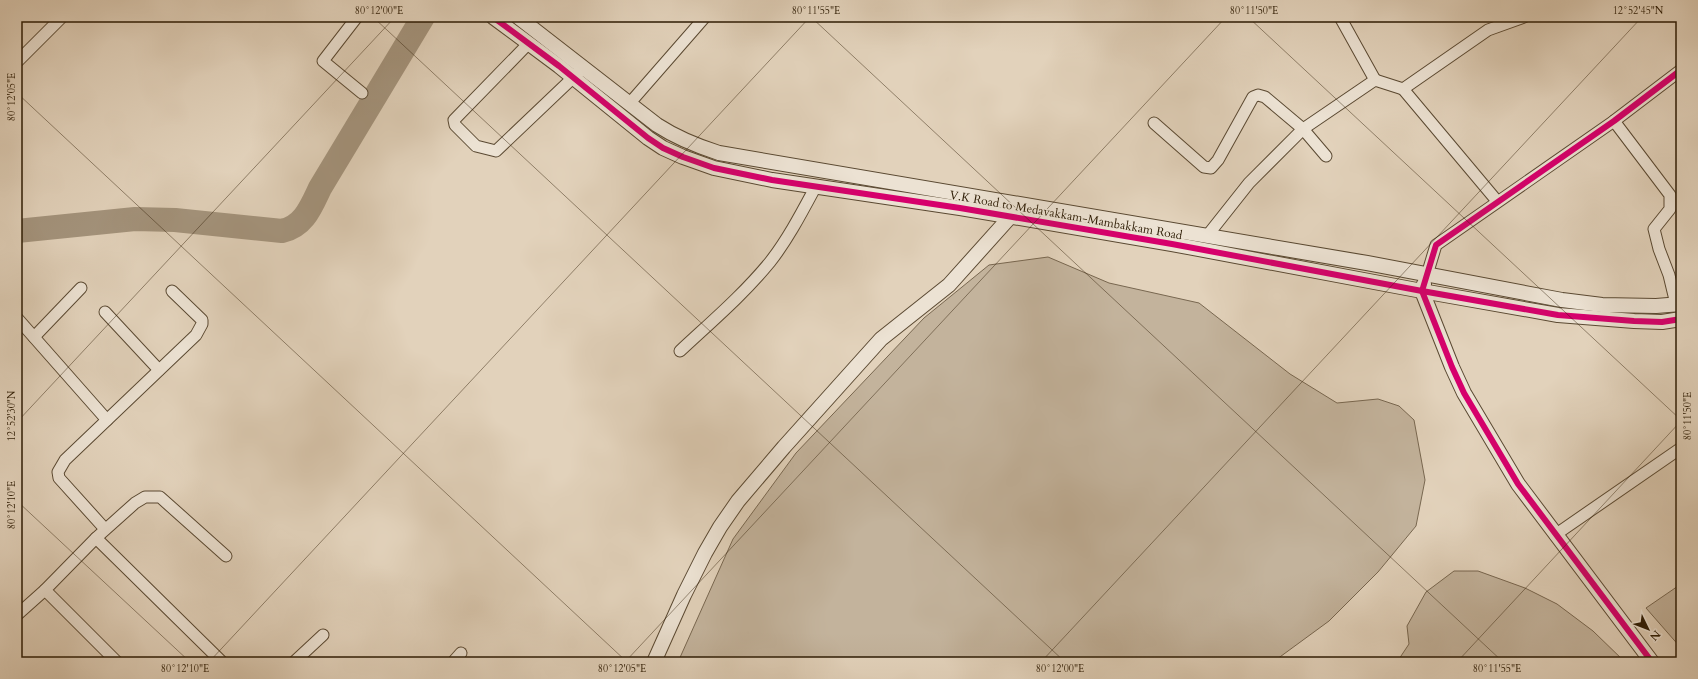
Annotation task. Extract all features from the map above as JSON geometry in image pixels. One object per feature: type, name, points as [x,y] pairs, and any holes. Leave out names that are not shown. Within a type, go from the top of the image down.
[{"type":"street","points":[[17,62],[62,17]]},
{"type":"street","points":[[357,17],[323,61],[362,93]]},
{"type":"street","name":"V.K Road to Medavakkam-Mambakkam Road","points":[[493,17],[529,43],[648,138],[663,148],[683,158],[714,168],[816,186],[1207,236],[1367,263],[1562,300],[1602,305],[1656,306],[1678,304]]},
{"type":"street","name":"V.K Road to Medavakkam-Mambakkam Road","points":[[518,17],[629,104],[674,136],[695,146],[719,153],[1012,210],[1172,244],[1558,315],[1662,322],[1681,319]]},
{"type":"street","points":[[629,104],[705,17]]},
{"type":"street","points":[[1340,17],[1375,80],[1403,89],[1497,201]]},
{"type":"street","points":[[1403,89],[1488,30],[1524,17]]},
{"type":"street","points":[[529,43],[454,120],[455,125],[476,146],[496,152],[583,67]]},
{"type":"street","points":[[1652,662],[1518,484],[1464,393],[1422,291],[1436,245],[1497,201],[1614,121],[1681,70]]},
{"type":"street","points":[[1207,236],[1249,183],[1303,128],[1375,80]]},
{"type":"street","points":[[1154,123],[1204,167],[1210,168],[1218,160],[1253,97],[1258,95],[1265,97],[1303,128],[1326,156]]},
{"type":"street","points":[[1614,121],[1670,195],[1670,209],[1654,229],[1678,304]]},
{"type":"street","points":[[680,351],[740,296],[770,261],[797,222],[816,186]]},
{"type":"street","points":[[654,662],[680,602],[705,553],[720,527],[738,501],[784,447],[881,339],[954,280],[1012,210]]},
{"type":"street","points":[[34,337],[81,288]]},
{"type":"street","points":[[105,529],[59,478],[58,472],[65,460],[196,335],[202,324],[202,320],[172,290]]},
{"type":"street","points":[[105,312],[159,370]]},
{"type":"street","points":[[17,318],[107,420]]},
{"type":"street","points":[[1555,534],[1681,448]]},
{"type":"street","points":[[17,615],[45,590],[105,529],[135,503],[146,497],[160,497],[226,556]]},
{"type":"street","points":[[96,538],[222,662]]},
{"type":"street","points":[[45,590],[117,662]]},
{"type":"street","points":[[294,662],[323,635]]},
{"type":"street","points":[[452,662],[462,653]]},
{"type":"shaded area","points":[[1048,257],[1109,283],[1199,303],[1290,374],[1337,403],[1378,399],[1399,406],[1414,420],[1425,480],[1416,526],[1378,572],[1329,621],[1273,662],[678,662],[733,539],[796,453],[924,318],[989,265]]},
{"type":"shaded area","points":[[1454,571],[1478,571],[1525,588],[1557,604],[1593,631],[1625,662],[1397,662],[1409,644],[1407,626],[1426,592]]},
{"type":"shaded area","points":[[1681,584],[1681,648],[1646,608]]},
{"type":"waterway","points":[[17,231],[135,219],[175,220],[282,231],[296,225],[310,209],[320,188],[423,17]]},
{"type":"cycle path","points":[[493,17],[559,66],[648,138],[663,148],[714,168],[772,180],[960,208],[1172,244],[1558,315],[1662,322],[1681,319]]},
{"type":"cycle path","points":[[1652,662],[1518,484],[1464,393],[1422,291],[1436,245],[1614,121],[1681,70]]}]
